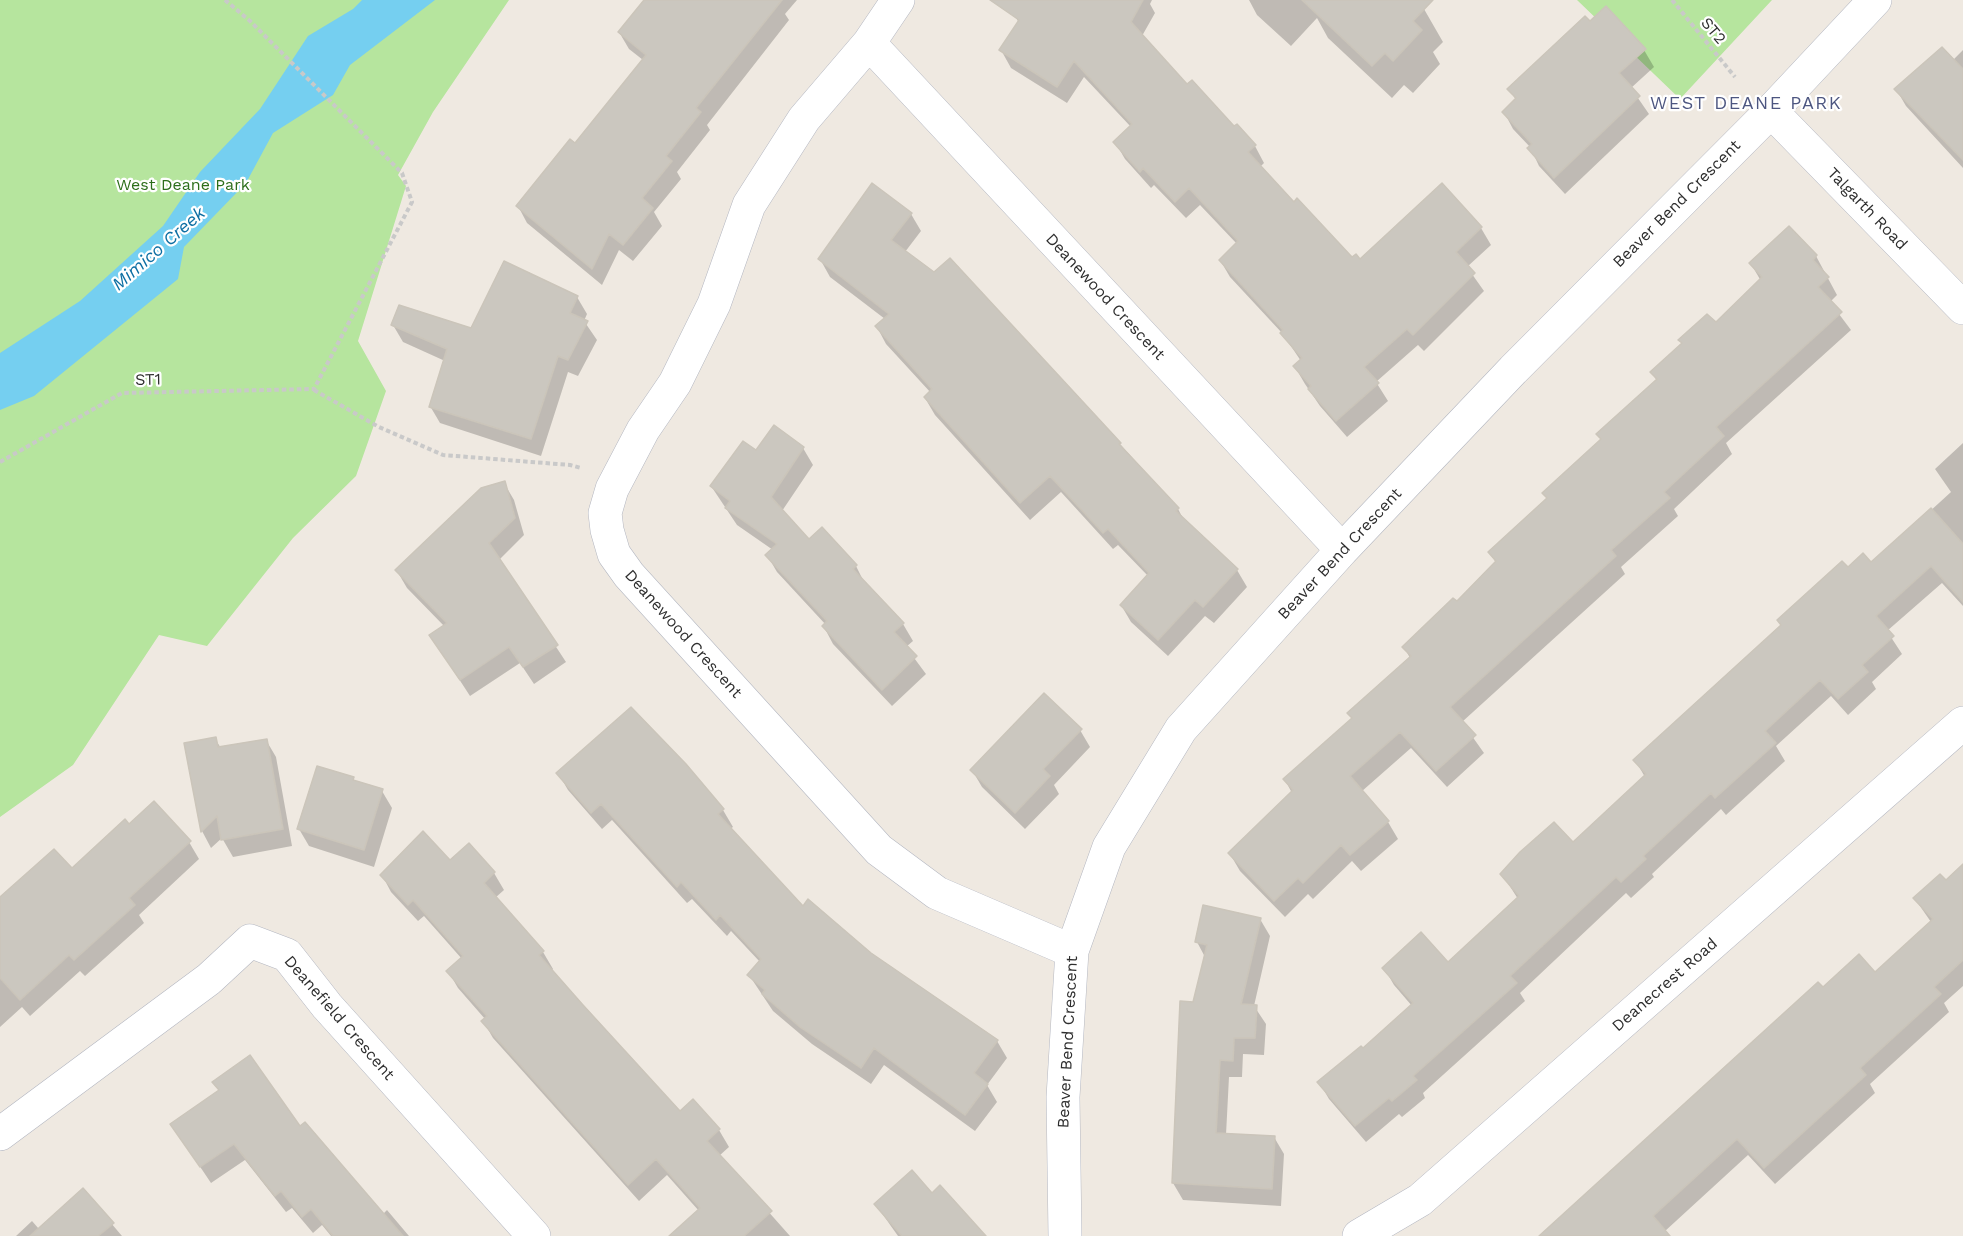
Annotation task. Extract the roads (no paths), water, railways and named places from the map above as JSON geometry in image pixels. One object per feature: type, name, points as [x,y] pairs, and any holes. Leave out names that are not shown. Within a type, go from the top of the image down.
[{"type":"street","name":"Deanewood Crescent","points":[[898,0],[869,43],[804,119],[748,204],[714,304],[675,383],[643,430],[612,489],[605,513],[607,530],[614,554],[629,575],[879,850],[937,893],[1072,951]]},
{"type":"street","name":"Beaver Bend Crescent","points":[[1065,1236],[1063,1096],[1072,951],[1109,847],[1181,729],[1342,550],[1513,370],[1771,111],[1875,0]]},
{"type":"street","name":"Deanewood Crescent","points":[[869,43],[1342,550]]},
{"type":"street","name":"Talgarth Road","points":[[1771,111],[1963,308]]},
{"type":"street","name":"Deanecrest Road","points":[[1359,1236],[1420,1200],[1963,723]]},
{"type":"street","name":"Deanefield Crescent","points":[[0,1134],[209,979],[250,941],[287,955],[327,1006],[534,1236]]},
{"type":"water","name":"Mimico Creek","points":[[362,0],[435,0],[350,65],[333,95],[273,133],[246,183],[184,247],[178,279],[34,396],[0,410],[0,353],[80,301],[163,226],[200,172],[260,109],[308,36],[353,9]]},
{"type":"district","name":"WEST DEANE PARK","points":[[1746,104]]},
{"type":"park label","name":"West Deane Park","points":[[183,185]]}]
